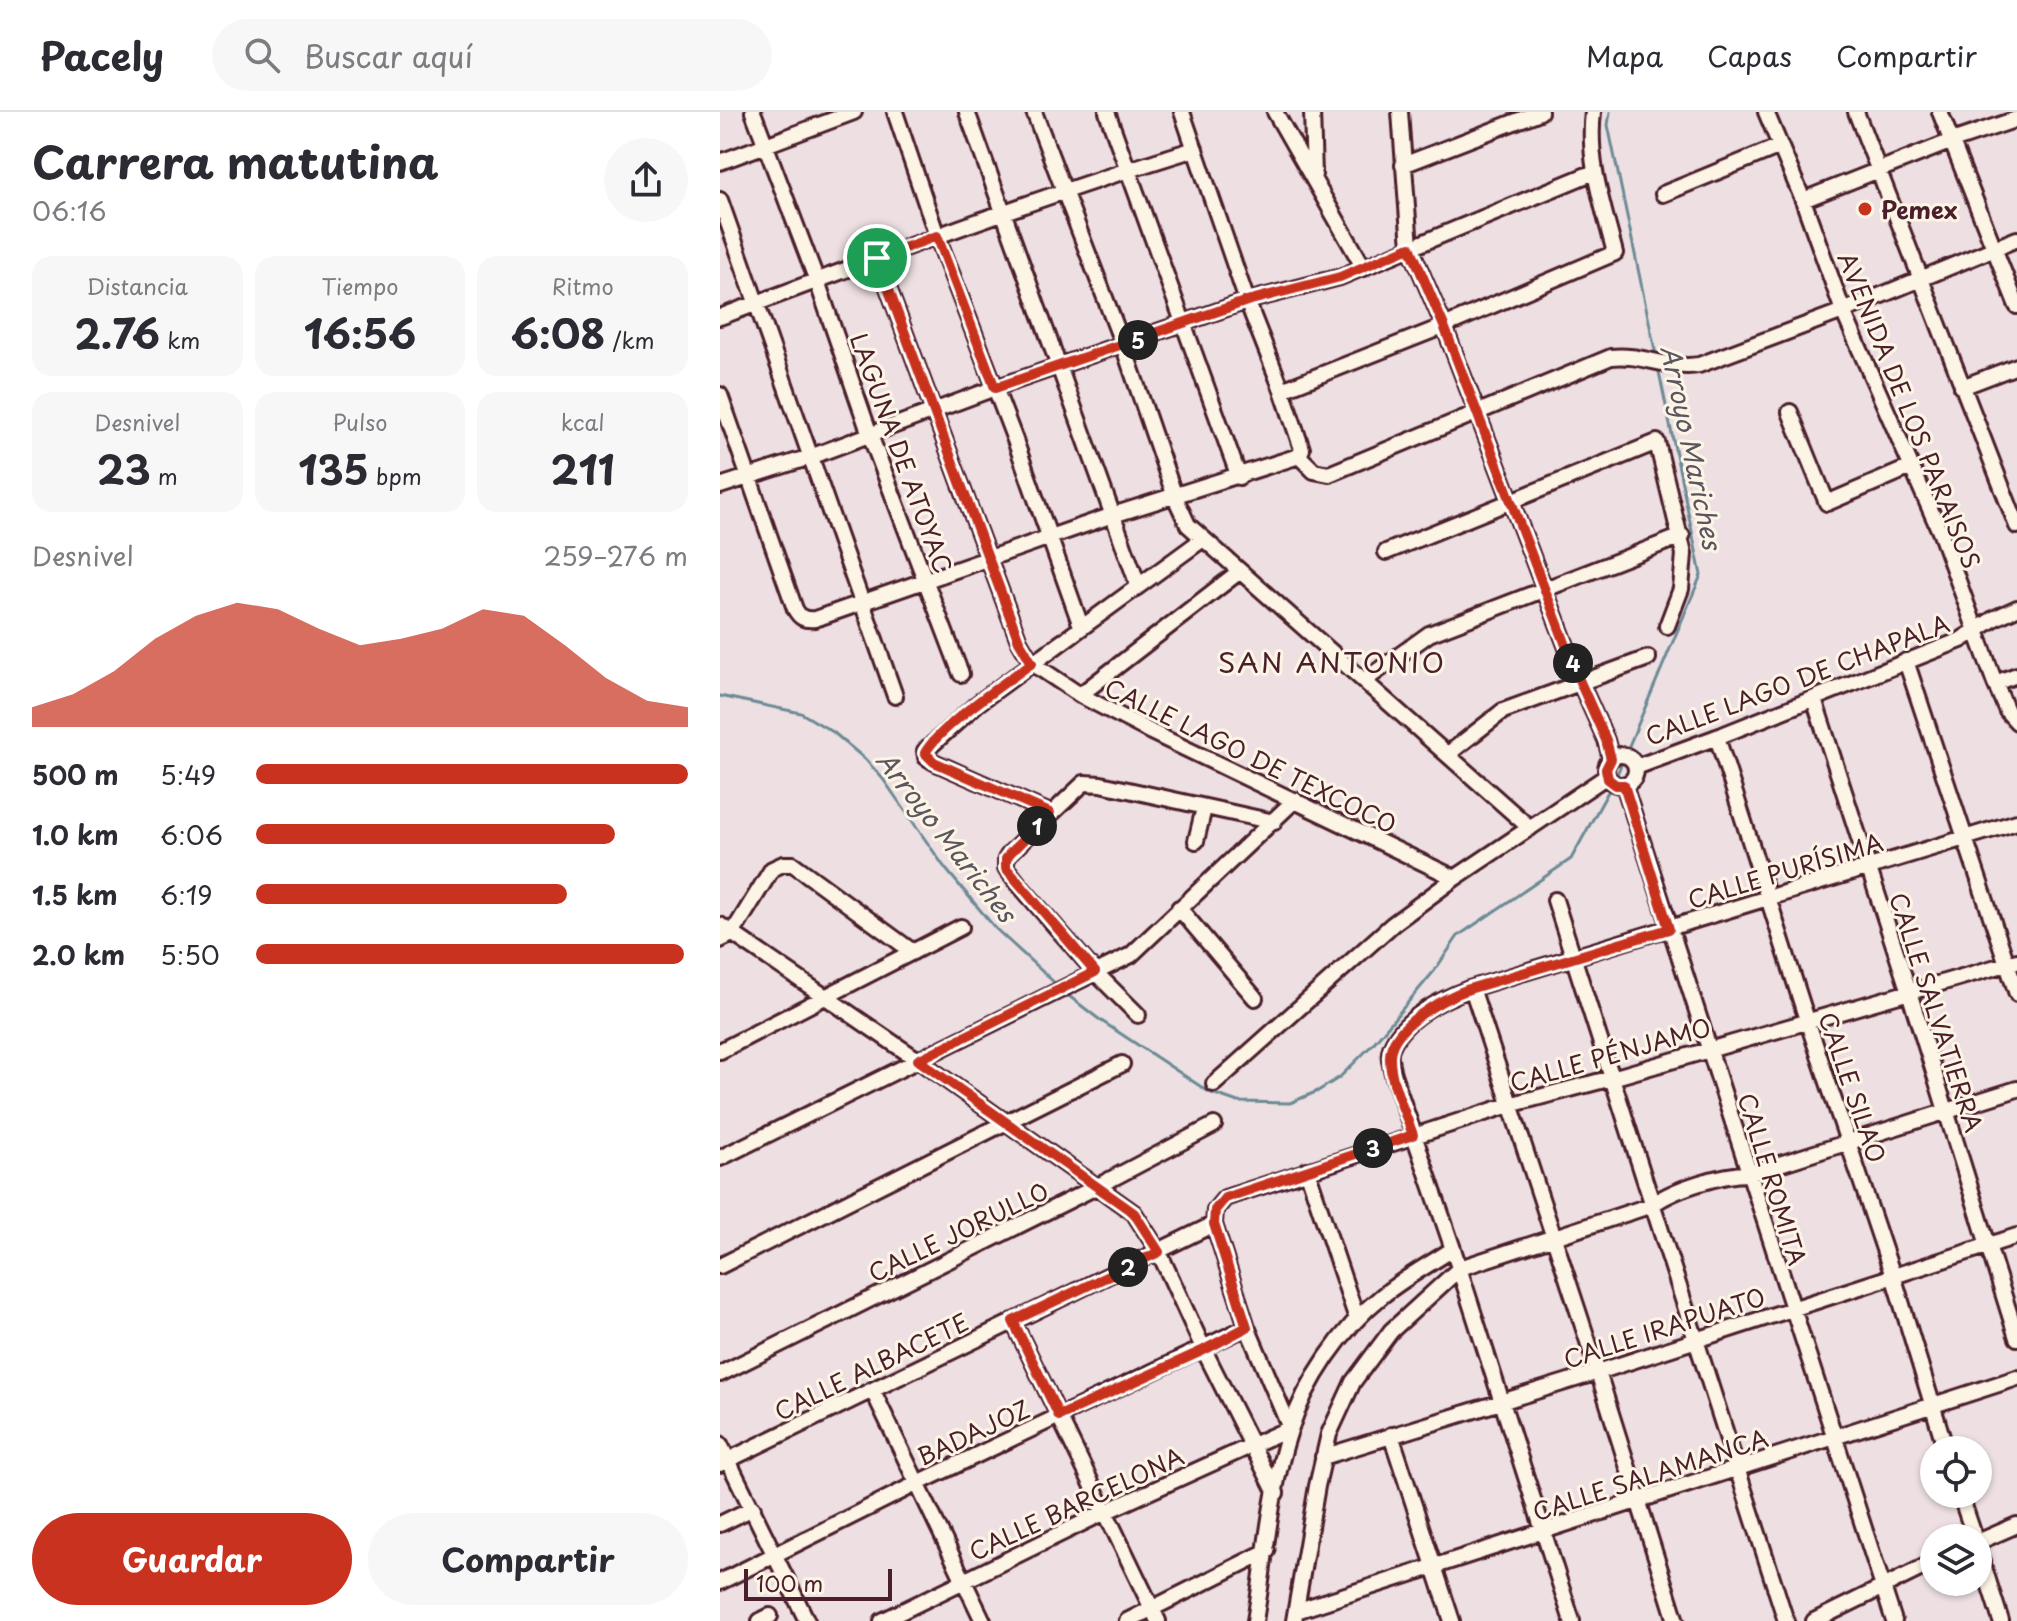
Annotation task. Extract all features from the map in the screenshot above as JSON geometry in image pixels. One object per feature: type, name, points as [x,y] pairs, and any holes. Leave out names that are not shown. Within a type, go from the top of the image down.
[{"type":"street","name":"LAGUNA DE ATOYAC","points":[[753,112],[961,674]]},
{"type":"street","points":[[720,162],[824,117],[854,112]]},
{"type":"street","points":[[895,112],[937,236],[1081,626]]},
{"type":"street","points":[[967,112],[1138,585]]},
{"type":"street","points":[[1034,112],[1123,345],[1183,518],[1530,828]]},
{"type":"street","points":[[1107,112],[1239,477]]},
{"type":"street","points":[[720,395],[795,609],[806,620],[989,561],[1113,515],[1299,456],[1302,449],[1282,390],[1247,301],[1182,112]]},
{"type":"street","points":[[1275,112],[1364,268]]},
{"type":"street","points":[[1312,112],[1314,179]]},
{"type":"street","points":[[1214,1084],[1355,956],[1455,878],[1530,828],[1615,782],[1635,776],[1626,760],[1606,740],[1580,682],[1513,502],[1410,247],[1400,112]]},
{"type":"street","points":[[1403,165],[1540,112]]},
{"type":"street","points":[[1282,390],[1444,326],[1615,253],[1594,172],[1591,143],[1593,112]]},
{"type":"street","name":"AVENIDA DE LOS PARAISOS","points":[[1766,112],[1803,200],[1843,311],[1941,534],[1995,683],[2007,711],[2017,722]]},
{"type":"street","points":[[1856,112],[2015,516]]},
{"type":"street","points":[[1940,112],[2017,306]]},
{"type":"street","points":[[1803,200],[1952,141],[2017,119]]},
{"type":"street","points":[[1663,194],[1780,146]]},
{"type":"street","points":[[720,317],[1063,191],[1195,149]]},
{"type":"street","points":[[720,486],[810,457],[995,388],[1247,301],[1364,268],[1594,172]]},
{"type":"street","points":[[720,200],[895,696]]},
{"type":"street","points":[[1299,456],[1314,471],[1329,474],[1611,357],[1621,355],[1674,366],[1699,365],[1922,280],[2017,239]]},
{"type":"street","points":[[877,258],[1019,641],[1032,663]]},
{"type":"street","points":[[1962,387],[2017,366]]},
{"type":"street","points":[[1790,412],[1827,503],[1911,467]]},
{"type":"street","points":[[1386,552],[1657,442],[1682,536],[1684,573],[1667,626]]},
{"type":"street","points":[[1365,680],[1429,634],[1682,536]]},
{"type":"street","points":[[1050,813],[934,762],[925,755],[925,751],[977,704],[1203,539]]},
{"type":"street","points":[[1080,695],[1240,571]]},
{"type":"street","name":"CALLE LAGO DE CHAPALA","points":[[1626,760],[1717,737],[1975,633],[1995,618],[2017,608]]},
{"type":"street","points":[[1448,754],[1503,711],[1648,658]]},
{"type":"street","points":[[1906,661],[1964,838],[2012,962],[2017,994]]},
{"type":"street","name":"CALLE LAGO DE TEXCOCO","points":[[1032,663],[1080,695],[1151,732],[1455,878]]},
{"type":"street","points":[[1995,683],[2017,675]]},
{"type":"street","name":"CALLE SALVATIERRA","points":[[1814,699],[2017,1338]]},
{"type":"street","name":"CALLE SILAO","points":[[1717,737],[1942,1436]]},
{"type":"street","points":[[1615,782],[1606,769],[1626,760]]},
{"type":"street","name":"CALLE ROMITA","points":[[1615,782],[1710,1050],[1791,1310],[1894,1621]]},
{"type":"street","points":[[1138,1015],[1095,972],[1006,868],[1010,853],[1086,783],[1274,822]]},
{"type":"street","points":[[720,1158],[1131,955],[1295,800]]},
{"type":"street","points":[[1196,841],[1204,808]]},
{"type":"street","name":"CALLE PURÍSIMA","points":[[1572,1621],[1460,1268],[1393,1074],[1391,1049],[1400,1034],[1418,1017],[1444,1000],[1472,988],[2017,822]]},
{"type":"street","points":[[913,952],[793,864],[778,865],[766,876],[724,933],[918,1060],[1134,1213],[1159,1252],[1250,1446],[1276,1493]]},
{"type":"street","points":[[1555,900],[1786,1621]]},
{"type":"street","points":[[1179,908],[1255,998]]},
{"type":"street","points":[[720,1051],[961,927]]},
{"type":"street","name":"CALLE PÉNJAMO","points":[[1214,1224],[1215,1210],[1225,1198],[1413,1135],[2012,962]]},
{"type":"street","points":[[1472,988],[1676,1621]]},
{"type":"street","points":[[720,1266],[1122,1064]]},
{"type":"street","points":[[1295,1616],[1323,1457],[1338,1413],[1353,1382],[1391,1331],[1460,1268],[1652,1205],[1667,1206],[1738,1182],[1748,1174],[2017,1089]]},
{"type":"street","name":"CALLE JORULLO","points":[[720,1374],[1214,1125]]},
{"type":"street","points":[[1307,1170],[1357,1319]]},
{"type":"street","points":[[1214,1224],[1247,1327],[1290,1428]]},
{"type":"street","name":"CALLE ALBACETE","points":[[725,1462],[1214,1224]]},
{"type":"street","name":"CALLE IRAPUATO","points":[[1323,1457],[1598,1372],[2017,1236]]},
{"type":"street","points":[[1255,1621],[1290,1428],[1315,1377],[1357,1319],[1381,1297],[1453,1249]]},
{"type":"street","points":[[1013,1321],[1155,1615]]},
{"type":"street","name":"BADAJOZ","points":[[720,1582],[918,1483],[1247,1327]]},
{"type":"street","name":"CALLE SALAMANCA","points":[[1295,1616],[1637,1500],[2017,1378]]},
{"type":"street","points":[[873,1391],[983,1621]]},
{"type":"street","name":"CALLE BARCELONA","points":[[882,1621],[1105,1512],[1290,1428]]},
{"type":"street","points":[[1391,1435],[1452,1621]]},
{"type":"street","points":[[720,1444],[725,1462],[753,1508],[807,1621]]},
{"type":"street","points":[[720,1524],[753,1508]]},
{"type":"street","points":[[1992,1534],[2017,1525]]},
{"type":"street","points":[[1127,1621],[1155,1615],[1267,1551]]},
{"type":"street","points":[[1814,1621],[1920,1568]]},
{"type":"street","points":[[1992,1593],[2001,1621]]},
{"type":"waterway","name":"Arroyo Mariches","points":[[1610,112],[1608,125],[1656,355]]},
{"type":"waterway","name":"Arroyo Mariches","points":[[1065,993],[1100,1020],[1209,1092],[1238,1102],[1290,1103],[1340,1077],[1372,1045],[1435,970],[1458,936],[1571,859],[1615,779],[1701,575],[1658,367]]},
{"type":"waterway","name":"Arroyo Mariches","points":[[720,696],[801,713],[833,732],[865,759],[883,779],[945,868],[996,929],[1057,985]]},
{"type":"place","name":"Pemex","points":[[1865,209]]},
{"type":"district","name":"SAN ANTONIO","points":[[1332,661]]},
{"type":"route","points":[[937,236],[995,388],[1247,301],[1340,277],[1410,247],[1513,502],[1580,682],[1606,740],[1611,759],[1606,769],[1608,779],[1616,785],[1624,785],[1669,929],[1469,989],[1418,1017],[1396,1040],[1390,1055],[1413,1135],[1225,1198],[1217,1205],[1214,1224],[1247,1327],[1059,1416],[1013,1321],[1159,1252],[1134,1213],[918,1060],[1095,972],[1006,868],[1010,853],[1050,813],[926,757],[925,751],[932,743],[1032,663],[1019,641],[877,258],[937,236]]}]
